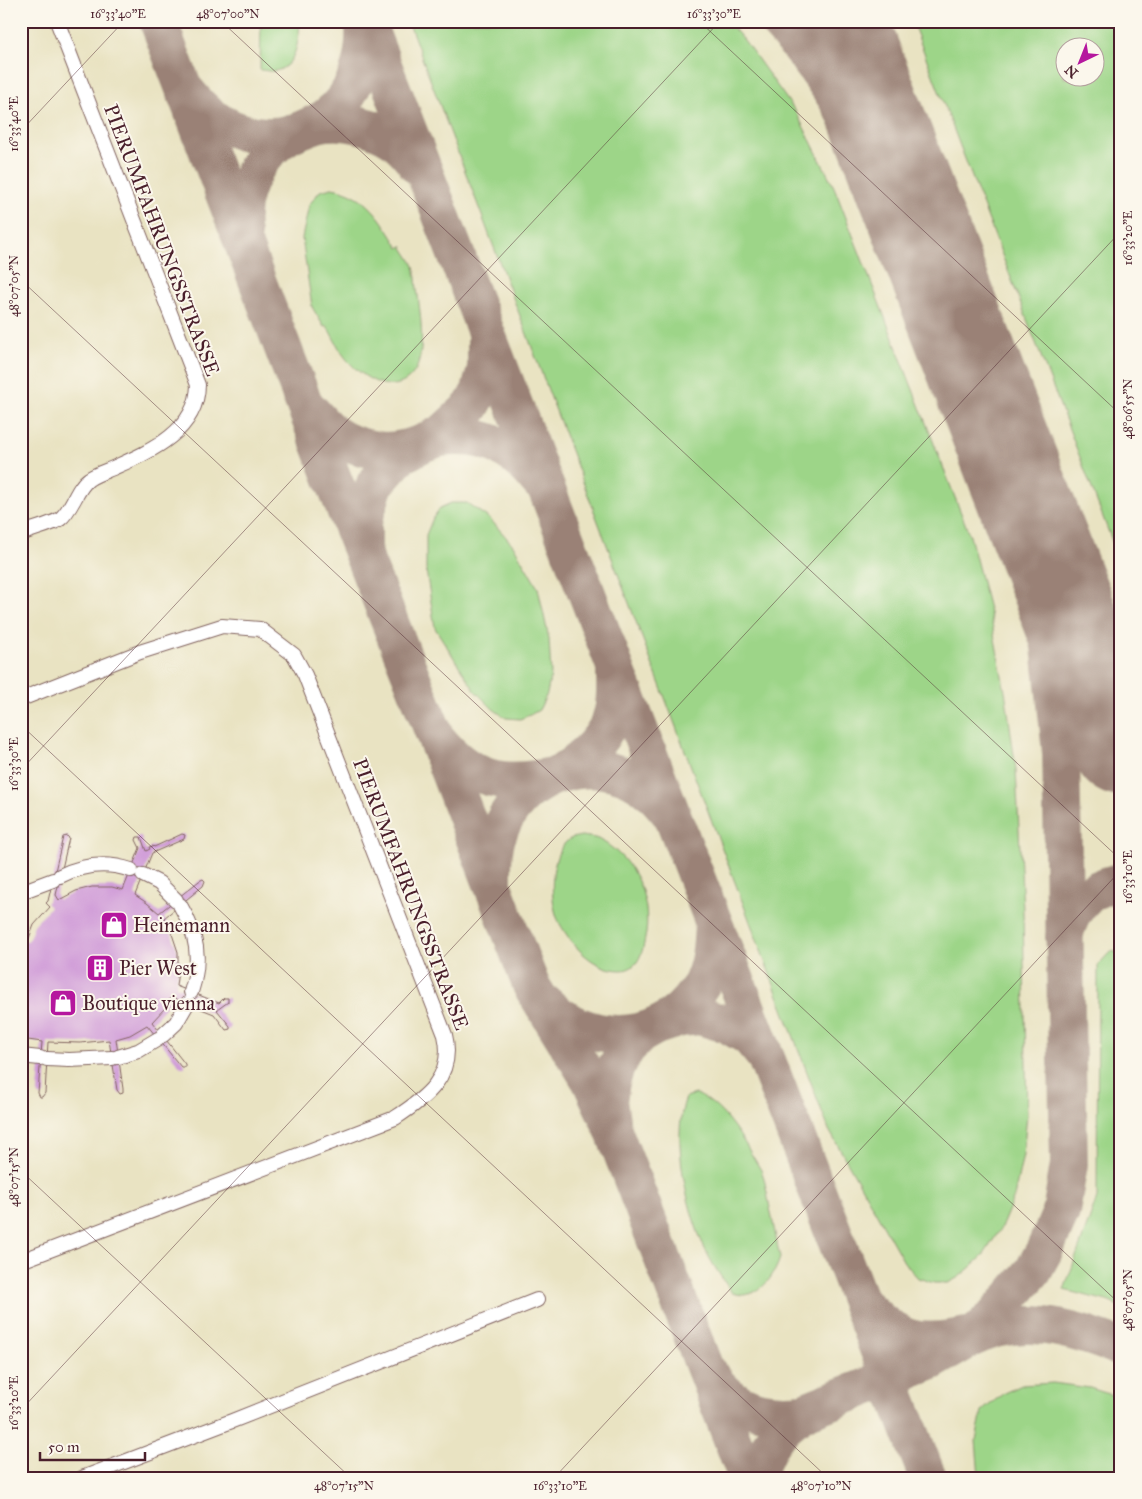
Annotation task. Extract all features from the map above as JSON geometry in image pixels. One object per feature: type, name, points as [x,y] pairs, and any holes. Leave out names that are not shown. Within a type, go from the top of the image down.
[{"type":"lane","name":"PIERUMFAHRUNGSSTRASSE","points":[[21,534],[61,518],[88,479],[150,452],[167,440],[189,417],[198,392],[198,385],[57,21]]},
{"type":"lane","name":"PIERUMFAHRUNGSSTRASSE","points":[[21,699],[140,652],[222,626],[260,630],[280,643],[294,655],[305,675],[447,1044],[445,1066],[438,1081],[430,1092],[417,1104],[395,1118],[21,1261]]},
{"type":"lane","points":[[21,892],[81,868],[98,865],[111,865],[137,873],[158,883],[178,903],[190,922],[195,938],[198,959],[195,981],[189,998],[176,1023],[160,1037],[138,1051],[115,1057],[69,1060],[21,1056]]},
{"type":"lane","points":[[82,1478],[232,1421],[536,1300]]},
{"type":"green space","points":[[261,21],[300,21],[295,51],[288,64],[282,68],[273,71],[260,70]]},
{"type":"green space","points":[[408,21],[727,21],[744,40],[796,112],[834,187],[970,536],[990,613],[1006,697],[1016,770],[1023,910],[1027,1115],[1023,1155],[1014,1197],[1001,1228],[983,1256],[959,1277],[948,1283],[934,1283],[918,1278],[904,1262],[829,1130]]},
{"type":"green space","points":[[912,21],[1121,21],[1121,564]]},
{"type":"green space","points":[[332,188],[355,196],[372,209],[399,248],[402,246],[414,266],[421,319],[421,351],[416,369],[408,379],[399,384],[388,385],[378,382],[357,370],[342,353],[327,326],[324,327],[312,307],[302,238],[309,205],[320,191]]},
{"type":"green space","points":[[451,503],[467,503],[490,519],[513,545],[538,588],[549,639],[551,674],[547,694],[539,710],[520,719],[506,718],[493,709],[475,691],[435,628],[426,570],[426,535],[433,518],[440,508]]},
{"type":"green space","points":[[581,836],[600,840],[622,857],[637,879],[642,892],[646,905],[646,933],[639,959],[628,969],[611,969],[593,962],[585,956],[565,933],[556,915],[553,892],[554,867],[563,846],[570,839]]},
{"type":"green space","points":[[1111,951],[1121,953],[1121,1307],[1107,1301],[1064,1290],[1097,1198],[1098,965]]},
{"type":"green space","points":[[696,1094],[717,1107],[726,1116],[761,1170],[764,1178],[780,1258],[767,1282],[757,1291],[744,1295],[732,1293],[709,1257],[701,1241],[688,1200],[681,1156],[680,1134],[686,1097]]},
{"type":"green space","points":[[1053,1383],[1090,1388],[1121,1398],[1121,1478],[979,1478],[976,1440],[982,1411],[1004,1393],[1022,1385]]},
{"type":"building","name":"Pier West","points":[[182,834],[185,835],[184,839],[152,853],[135,895],[159,913],[199,881],[203,879],[205,881],[203,886],[164,918],[171,931],[178,952],[176,986],[219,1003],[224,998],[228,998],[228,1002],[217,1010],[230,1026],[230,1029],[226,1030],[214,1014],[171,997],[165,1008],[152,1022],[185,1064],[185,1067],[181,1067],[147,1025],[130,1035],[116,1039],[123,1089],[123,1093],[120,1094],[117,1090],[109,1040],[80,1043],[48,1042],[45,1093],[40,1097],[38,1093],[42,1042],[21,1039],[21,940],[28,941],[34,925],[50,907],[46,903],[63,837],[67,836],[69,838],[56,895],[59,900],[76,891],[92,887],[112,887],[123,890],[140,848],[136,840],[137,837],[141,837],[146,851],[150,849],[149,847],[154,847]]},
{"type":"taxiway","points":[[158,21],[333,479],[531,985],[590,1080],[612,1127],[747,1478]]},
{"type":"taxiway","points":[[366,21],[928,1478]]},
{"type":"taxiway","points":[[777,21],[804,52],[851,121],[950,308]]},
{"type":"taxiway","points":[[242,234],[242,203],[249,180],[262,159],[279,142],[326,117],[344,99],[357,76],[361,64],[364,26]]},
{"type":"taxiway","points":[[188,93],[197,104],[219,122],[245,133],[272,136],[292,133],[322,123],[335,122],[352,123],[370,128],[397,142],[407,151],[418,166]]},
{"type":"taxiway","points":[[363,550],[363,522],[375,484],[400,456],[444,432],[471,407],[480,391],[486,368],[486,340]]},
{"type":"taxiway","points":[[307,407],[327,428],[339,437],[355,445],[372,449],[393,451],[447,437],[469,437],[493,443],[514,455],[540,482]]},
{"type":"taxiway","points":[[710,1375],[719,1387],[739,1403],[762,1411],[789,1413],[803,1412],[932,1361],[970,1339],[993,1318],[1033,1271],[1061,1212],[1069,1164],[1061,753],[1050,646],[1029,540],[999,434]]},
{"type":"taxiway","points":[[563,772],[594,746],[606,730],[614,706],[615,672]]},
{"type":"taxiway","points":[[438,740],[463,764],[475,772],[489,777],[518,781],[552,776]]},
{"type":"taxiway","points":[[493,882],[494,848],[506,817],[518,801],[534,787],[552,777],[571,771],[592,769],[612,772],[632,779],[643,786],[669,812]]},
{"type":"taxiway","points":[[1064,937],[1072,916],[1083,900],[1099,889],[1121,882]]},
{"type":"taxiway","points":[[546,1004],[562,1017],[580,1026],[599,1032],[618,1034],[637,1032],[656,1026],[673,1016],[689,1001],[702,983],[709,961],[713,923]]},
{"type":"taxiway","points":[[611,1120],[608,1101],[616,1067],[627,1048],[640,1035],[656,1026],[681,1018],[699,1016],[726,1024],[749,1037],[764,1055]]},
{"type":"taxiway","points":[[862,1303],[885,1325],[897,1333],[908,1337],[934,1341],[966,1336]]},
{"type":"taxiway","points":[[972,1338],[990,1330],[1009,1326],[1046,1326],[1084,1334],[1121,1348]]},
{"type":"taxiway","points":[[755,1478],[773,1440],[784,1427],[803,1412]]},
{"type":"runway","points":[[840,21],[1121,749]]},
{"type":"place","name":"Heinemann","points":[[114,925]]},
{"type":"place","name":"Pier West","points":[[100,968]]},
{"type":"place","name":"Boutique vienna","points":[[63,1003]]}]
